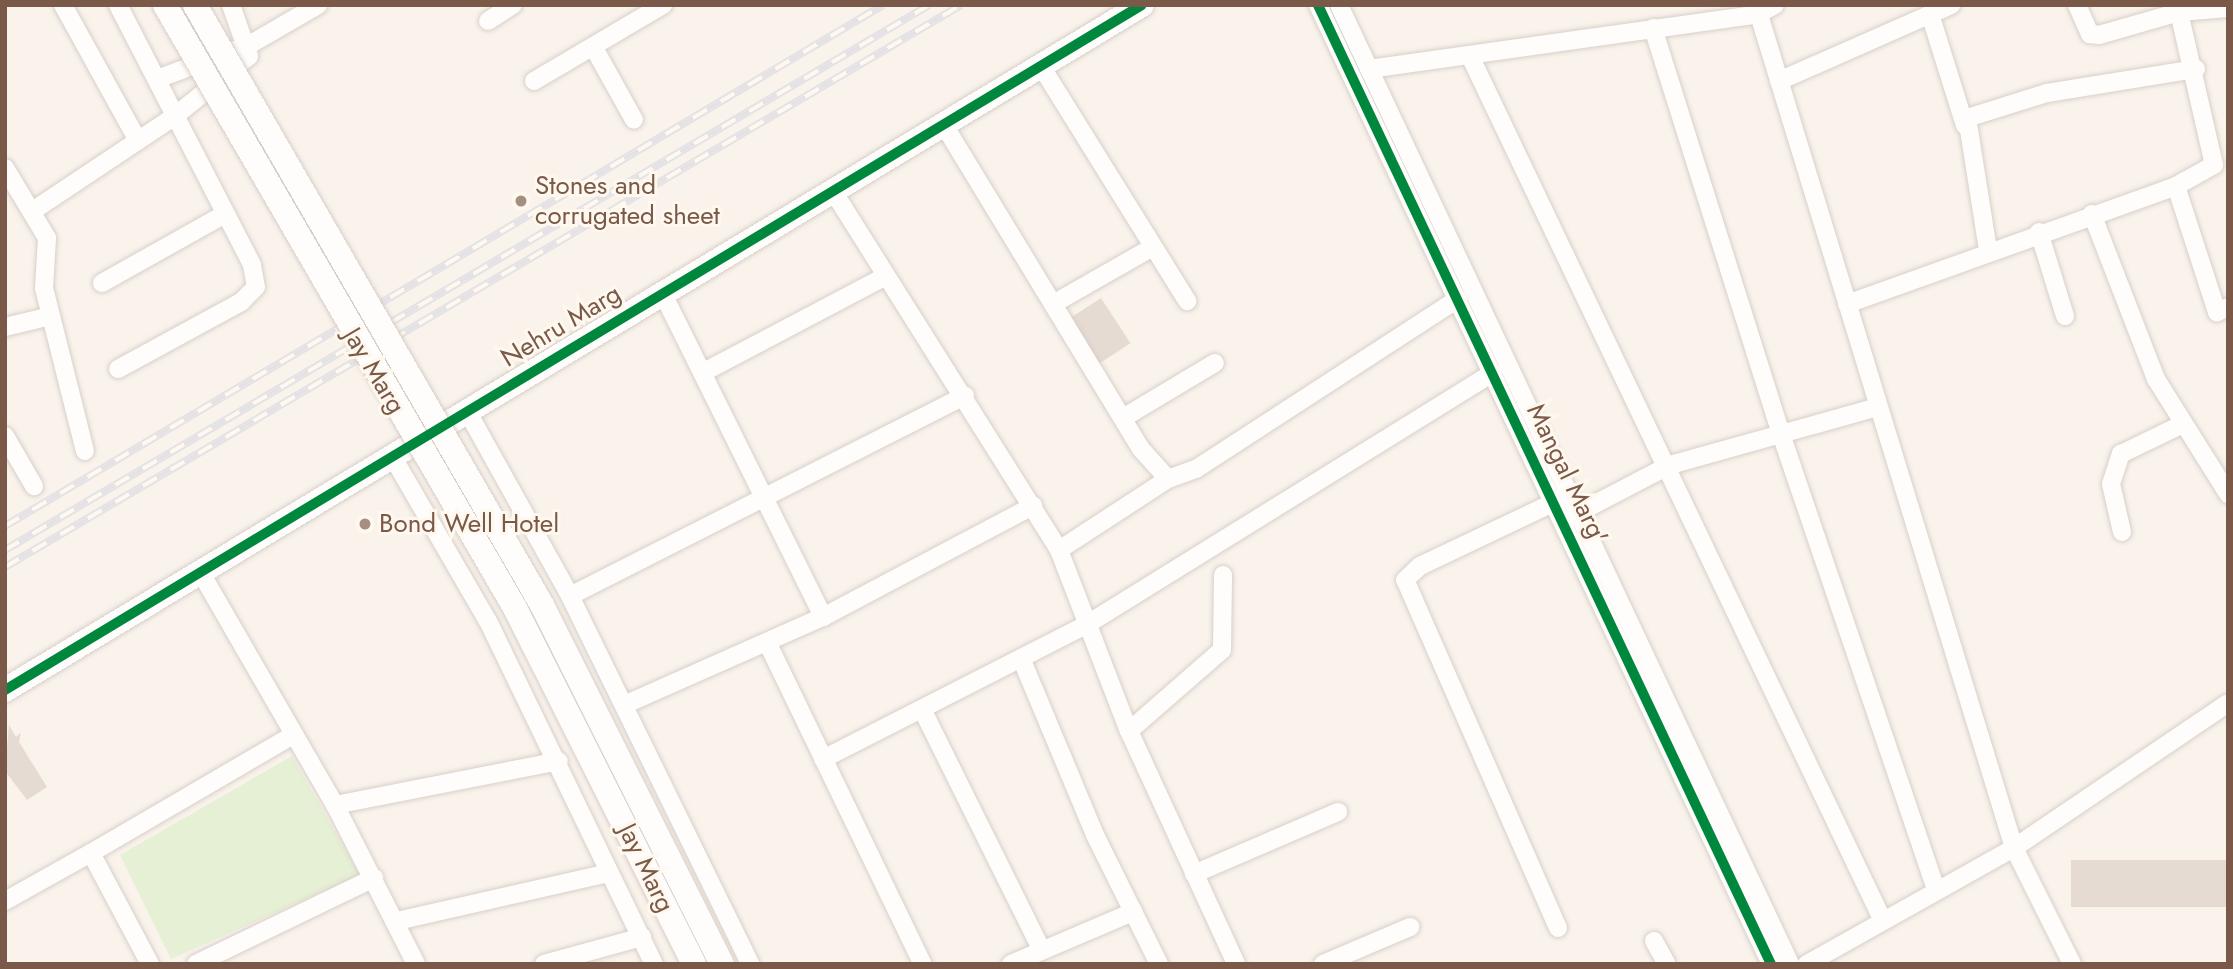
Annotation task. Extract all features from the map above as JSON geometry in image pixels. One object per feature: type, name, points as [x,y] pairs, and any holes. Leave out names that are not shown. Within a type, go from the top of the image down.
[{"type":"main road","name":"Jay Marg","points":[[165,5],[515,608],[694,964]]},
{"type":"main road","name":"Jay Marg","points":[[195,5],[542,605],[722,964]]},
{"type":"main road","name":"Nehru Marg","points":[[5,690],[201,573],[391,454],[1142,5]]},
{"type":"street","points":[[63,5],[138,141]]},
{"type":"street","points":[[118,5],[225,214],[256,287],[241,302],[118,369]]},
{"type":"street","points":[[34,211],[175,116],[249,56],[249,45],[231,5]]},
{"type":"street","points":[[157,79],[249,45],[318,5]]},
{"type":"street","points":[[488,22],[513,5]]},
{"type":"street","points":[[534,81],[663,5]]},
{"type":"street","name":"Mangal Marg'","points":[[1318,5],[1493,373],[1564,498]]},
{"type":"street","points":[[1339,5],[1572,516],[1790,964]]},
{"type":"street","points":[[1369,69],[1653,28],[1775,5]]},
{"type":"street","points":[[1779,81],[1951,5]]},
{"type":"street","points":[[2077,5],[2090,34],[2099,35],[2179,12],[2228,8]]},
{"type":"street","points":[[1757,9],[2014,848],[2072,964]]},
{"type":"street","points":[[1847,304],[1988,250],[2175,186],[2214,165],[2216,157],[2196,69],[2179,12]]},
{"type":"street","points":[[1930,14],[1965,127],[1988,250]]},
{"type":"street","points":[[1653,28],[1781,434],[1936,890]]},
{"type":"street","points":[[594,48],[634,120]]},
{"type":"street","points":[[1470,56],[1670,465],[1882,919]]},
{"type":"street","points":[[1041,66],[1186,301]]},
{"type":"street","points":[[1965,127],[1975,113],[2048,93],[2196,69]]},
{"type":"street","points":[[944,125],[1123,418],[1168,480]]},
{"type":"street","points":[[8,178],[34,211],[47,238],[43,274],[85,451]]},
{"type":"street","points":[[2175,186],[2217,312],[2228,307]]},
{"type":"street","points":[[832,191],[965,396],[1059,550],[1129,732],[1236,964]]},
{"type":"street","points":[[102,283],[225,214]]},
{"type":"street","points":[[2092,214],[2156,379],[2183,424],[2226,485]]},
{"type":"street","points":[[2039,232],[2065,316]]},
{"type":"street","points":[[1053,304],[1153,247]]},
{"type":"street","points":[[702,373],[886,276]]},
{"type":"street","points":[[662,292],[823,617]]},
{"type":"street","points":[[1059,550],[1168,480],[1196,470],[1458,299]]},
{"type":"street","points":[[5,327],[51,316]]},
{"type":"street","points":[[1123,418],[1215,363]]},
{"type":"street","points":[[823,759],[1086,625],[1493,373]]},
{"type":"street","points":[[570,596],[965,396]]},
{"type":"street","points":[[1572,516],[1670,465],[1878,407]]},
{"type":"street","points":[[467,409],[570,596],[751,964]]},
{"type":"street","points":[[2122,532],[2112,484],[2120,454],[2183,424]]},
{"type":"street","points":[[5,436],[34,486]]},
{"type":"street","points":[[391,454],[559,761],[608,873],[654,964]]},
{"type":"street","points":[[1558,928],[1405,590],[1409,572],[1564,498]]},
{"type":"street","points":[[624,705],[823,617],[1033,506]]},
{"type":"street","name":"Mangal Marg'","points":[[1572,516],[1771,964]]},
{"type":"street","points":[[201,573],[335,805],[397,921],[416,964]]},
{"type":"street","points":[[1129,732],[1222,650],[1223,575]]},
{"type":"street","points":[[767,642],[923,964]]},
{"type":"street","points":[[1021,659],[1133,912],[1159,964]]},
{"type":"street","points":[[1807,964],[1882,919],[2014,848],[2228,703]]},
{"type":"street","points":[[922,709],[1041,949]]},
{"type":"street","points":[[5,901],[293,735]]},
{"type":"street","points":[[335,805],[559,761]]},
{"type":"street","points":[[1194,874],[1338,812]]},
{"type":"street","points":[[91,853],[149,964]]},
{"type":"street","points":[[397,921],[608,873]]},
{"type":"street","points":[[196,964],[374,878]]},
{"type":"street","points":[[1011,964],[1133,912]]},
{"type":"street","points":[[1323,964],[1410,927]]},
{"type":"street","points":[[544,964],[642,937]]},
{"type":"street","points":[[1654,942],[1667,964]]},
{"type":"green space","points":[[292,756],[360,875],[171,959],[120,855]]},
{"type":"building","points":[[1101,298],[1130,343],[1097,365],[1067,320]]},
{"type":"building","points":[[9,725],[16,737],[21,733],[19,742],[47,787],[27,800],[5,771]]},
{"type":"building","points":[[2071,860],[2228,860],[2228,907],[2071,907]]},
{"type":"railway","points":[[5,526],[883,5]]},
{"type":"railway","points":[[5,550],[929,5]]},
{"type":"railway","points":[[5,567],[961,5]]},
{"type":"cycle path","points":[[5,690],[1142,5]]},
{"type":"cycle path","points":[[1318,5],[1771,964]]},
{"type":"place","name":"Stones and corrugated sheet","points":[[521,201]]},
{"type":"place","name":"Bond Well Hotel","points":[[365,524]]}]
